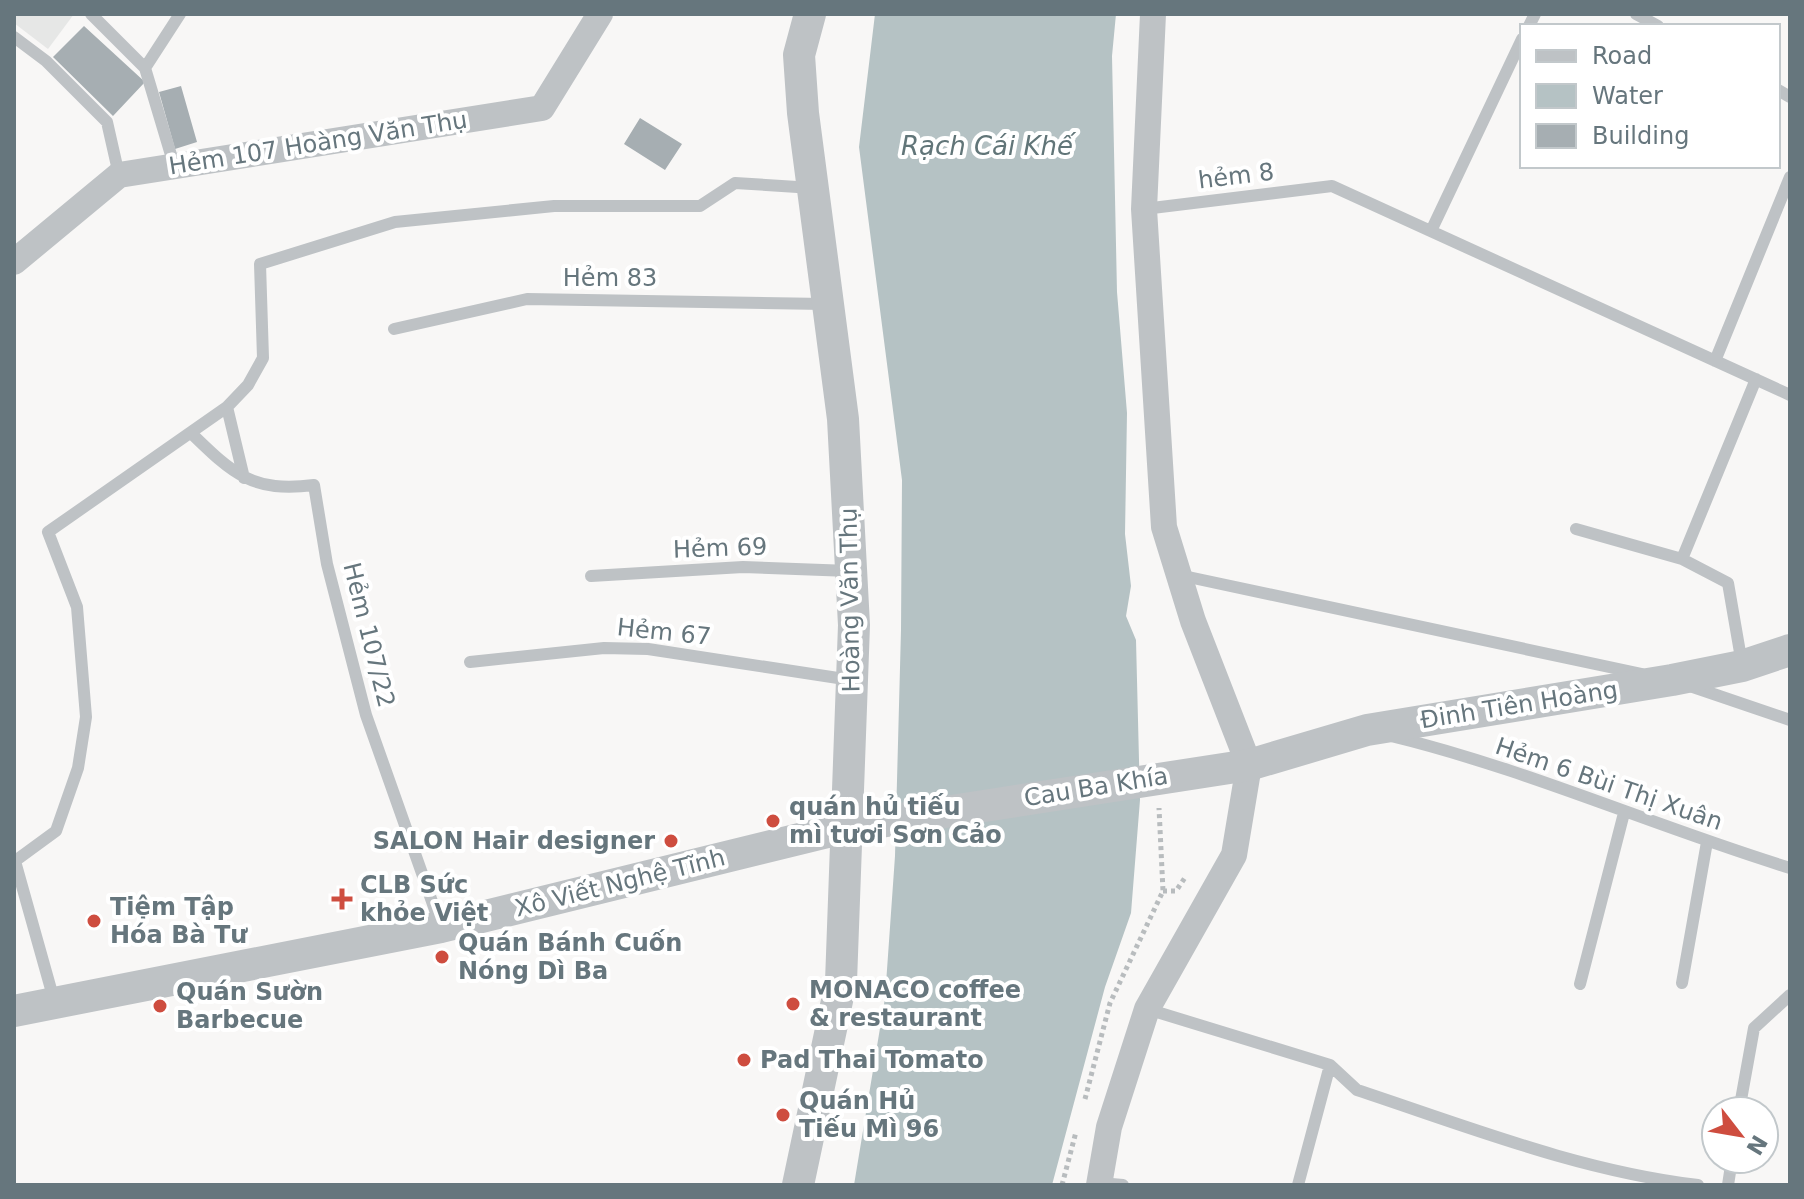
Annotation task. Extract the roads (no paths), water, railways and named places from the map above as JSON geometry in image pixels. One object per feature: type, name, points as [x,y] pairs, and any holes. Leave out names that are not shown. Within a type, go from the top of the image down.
[{"type":"street","name":"Hẻm 107 Hoàng Văn Thụ","points":[[14,262],[119,175],[542,108],[600,14]]},
{"type":"street","name":"Hoàng Văn Thụ","points":[[798,1185],[841,982],[856,826],[843,419],[799,55],[810,14]]},
{"type":"street","points":[[1107,1184],[1109,1127],[1147,1009],[1234,855],[1249,765],[1178,575],[1164,527],[1144,209],[1149,48],[1153,14]]},
{"type":"street","name":"Đinh Tiên Hoàng","points":[[1249,765],[1367,730],[1672,680],[1742,666],[1790,650]]},
{"type":"street","name":"Cau Ba Khía","points":[[856,826],[1166,790],[1249,765]]},
{"type":"street","name":"Xô Viết Nghệ Tĩnh","points":[[14,1011],[441,927],[856,826]]},
{"type":"lane","points":[[91,14],[145,68],[174,165]]},
{"type":"lane","points":[[145,68],[180,14]]},
{"type":"lane","points":[[1636,14],[1654,24]]},
{"type":"lane","points":[[14,37],[46,61],[107,122],[119,175]]},
{"type":"lane","points":[[1520,43],[1431,231],[1790,395]]},
{"type":"lane","points":[[1715,361],[1790,177]]},
{"type":"lane","points":[[55,1003],[15,860],[56,831],[78,768],[86,717],[77,607],[48,532],[227,407],[248,385],[263,358],[260,264],[395,222],[554,206],[700,206],[735,183],[813,188]]},
{"type":"lane","name":"hẻm 8","points":[[1144,209],[1332,186],[1431,231]]},
{"type":"lane","name":"Hẻm 83","points":[[394,329],[527,299],[828,304]]},
{"type":"lane","points":[[1682,559],[1756,379]]},
{"type":"lane","points":[[227,407],[244,478]]},
{"type":"lane","name":"Hẻm 107/22","points":[[191,433],[244,478],[283,489],[314,485],[327,564],[366,715],[441,927]]},
{"type":"lane","points":[[1576,529],[1682,559],[1728,583],[1742,666]]},
{"type":"lane","name":"Hẻm 69","points":[[591,576],[743,567],[850,571]]},
{"type":"lane","points":[[1178,575],[1672,680],[1790,720]]},
{"type":"lane","name":"Hẻm 67","points":[[470,662],[604,648],[648,649],[852,680]]},
{"type":"lane","name":"Hẻm 6 Bùi Thị Xuân","points":[[1367,730],[1444,749],[1707,842],[1790,868]]},
{"type":"lane","points":[[1580,984],[1624,813]]},
{"type":"lane","points":[[1682,983],[1707,842]]},
{"type":"lane","points":[[1742,1095],[1754,1028],[1790,995]]},
{"type":"lane","points":[[1147,1009],[1330,1065],[1357,1090],[1572,1160],[1641,1178],[1698,1185]]},
{"type":"lane","points":[[1298,1185],[1330,1065]]},
{"type":"water","name":"Rạch Cái Khế","points":[[875,14],[1116,14],[1112,56],[1117,292],[1127,413],[1125,534],[1131,586],[1126,616],[1136,640],[1140,800],[1131,913],[1105,987],[1052,1185],[854,1185],[885,998],[895,856],[901,630],[902,480],[859,147]]},
{"type":"place","name":"quán hủ tiếu mì tươi Sơn Cảo","points":[[773,821]]},
{"type":"place","name":"SALON Hair designer","points":[[671,841]]},
{"type":"place","name":"CLB Sức khỏe Việt","points":[[342,899]]},
{"type":"place","name":"Tiệm Tập Hóa Bà Tư","points":[[94,921]]},
{"type":"place","name":"Quán Bánh Cuốn Nóng Dì Ba","points":[[442,957]]},
{"type":"place","name":"MONACO coffee & restaurant","points":[[793,1004]]},
{"type":"place","name":"Quán Sườn Barbecue","points":[[160,1006]]},
{"type":"place","name":"Pad Thai Tomato","points":[[744,1060]]},
{"type":"place","name":"Quán Hủ Tiếu Mì 96","points":[[783,1115]]}]
